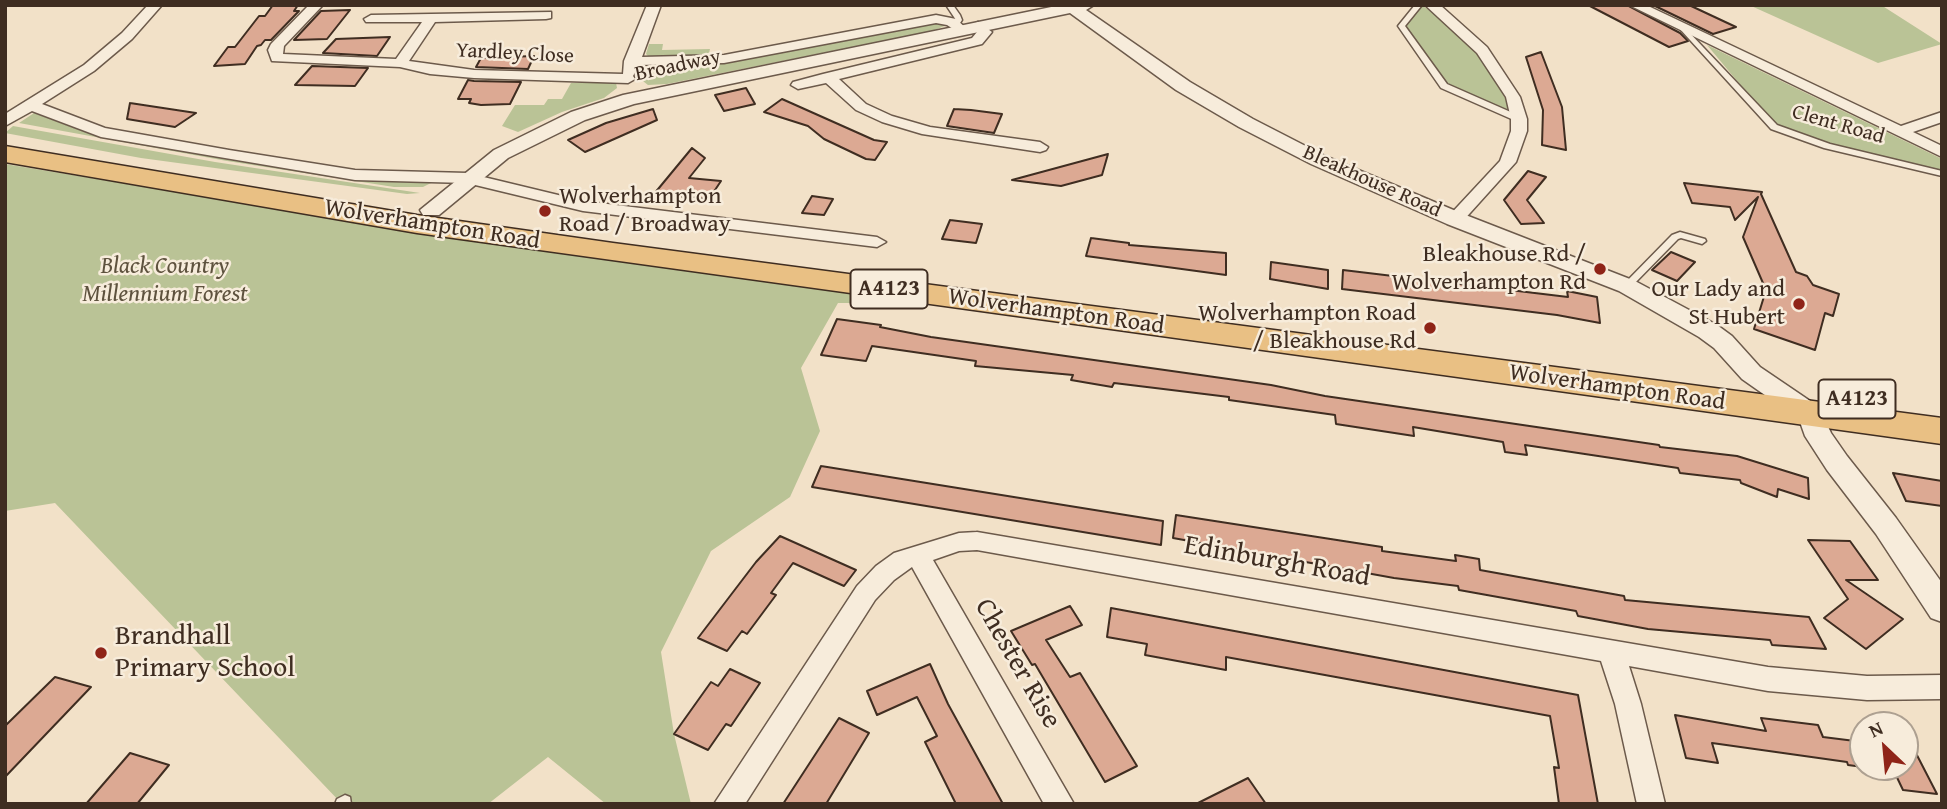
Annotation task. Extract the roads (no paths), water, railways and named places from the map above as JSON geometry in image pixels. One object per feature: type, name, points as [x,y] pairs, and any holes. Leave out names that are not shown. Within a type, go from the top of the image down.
[{"type":"highway","name":"Wolverhampton Road","points":[[5,141],[424,217],[879,272],[1737,384],[1810,414],[1942,431]]},
{"type":"highway","name":"Wolverhampton Road","points":[[5,154],[424,217],[1774,399],[1942,410]]},
{"type":"street","points":[[5,121],[33,106],[89,68],[127,36],[156,5]]},
{"type":"street","name":"Yardley Close","points":[[317,5],[278,44],[275,50],[277,58],[400,63],[474,74],[628,79]]},
{"type":"street","points":[[630,99],[628,79],[631,61],[654,5]]},
{"type":"street","points":[[1431,5],[1482,50],[1513,97],[1519,119],[1519,131],[1508,162],[1455,219]]},
{"type":"street","name":"Clent Road","points":[[1635,5],[1942,152]]},
{"type":"street","name":"Broadway","points":[[424,217],[467,178],[501,154],[578,116],[630,99],[965,27],[1076,6]]},
{"type":"street","name":"Bleakhouse Road","points":[[1076,6],[1088,21],[1183,86],[1246,123],[1318,160],[1455,219],[1627,286],[1723,342],[1837,463]]},
{"type":"street","name":"Yardley Close","points":[[371,19],[549,10]]},
{"type":"street","name":"Yardley Close","points":[[537,33],[549,10]]},
{"type":"street","name":"Yardley Close","points":[[400,63],[431,18]]},
{"type":"street","name":"Broadway","points":[[631,61],[724,59],[936,19],[965,27]]},
{"type":"street","points":[[798,85],[977,41],[985,32],[965,27]]},
{"type":"street","points":[[828,77],[861,107],[887,120],[928,131],[1040,147]]},
{"type":"street","name":"Wolverhampton Road","points":[[33,106],[101,132],[229,155],[355,175],[467,178],[583,206],[854,232],[877,242]]},
{"type":"street","points":[[1899,132],[1942,117]]},
{"type":"street","name":"Bleakhouse Road","points":[[1693,324],[1709,342],[1737,384]]},
{"type":"street","name":"Bleakhouse Road","points":[[1810,414],[1819,436],[1837,463],[1886,526],[1942,609]]},
{"type":"street","name":"Edinburgh Road","points":[[728,804],[866,593],[885,573],[903,560],[959,542],[976,541],[1612,654],[1768,679],[1867,688],[1942,687]]},
{"type":"street","name":"Chester Rise","points":[[918,555],[1060,804]]},
{"type":"street","points":[[1612,654],[1628,704],[1651,804]]},
{"type":"lane","points":[[948,5],[965,27]]},
{"type":"lane","points":[[1419,5],[1401,26],[1444,86],[1519,119]]},
{"type":"lane","name":"Clent Road","points":[[1682,28],[1774,127],[1827,146],[1942,174]]},
{"type":"lane","points":[[1627,286],[1675,237],[1680,235],[1702,241]]},
{"type":"place","name":"Wolverhampton Road / Broadway","points":[[545,211]]},
{"type":"place","name":"Bleakhouse Rd / Wolverhampton Rd","points":[[1600,269]]},
{"type":"place","name":"Our Lady and St Hubert","points":[[1799,304]]},
{"type":"place","name":"Wolverhampton Road / Bleakhouse Rd","points":[[1430,328]]},
{"type":"place","name":"Brandhall Primary School","points":[[101,653]]},
{"type":"park label","name":"Black Country Millennium Forest","points":[[165,281]]}]
